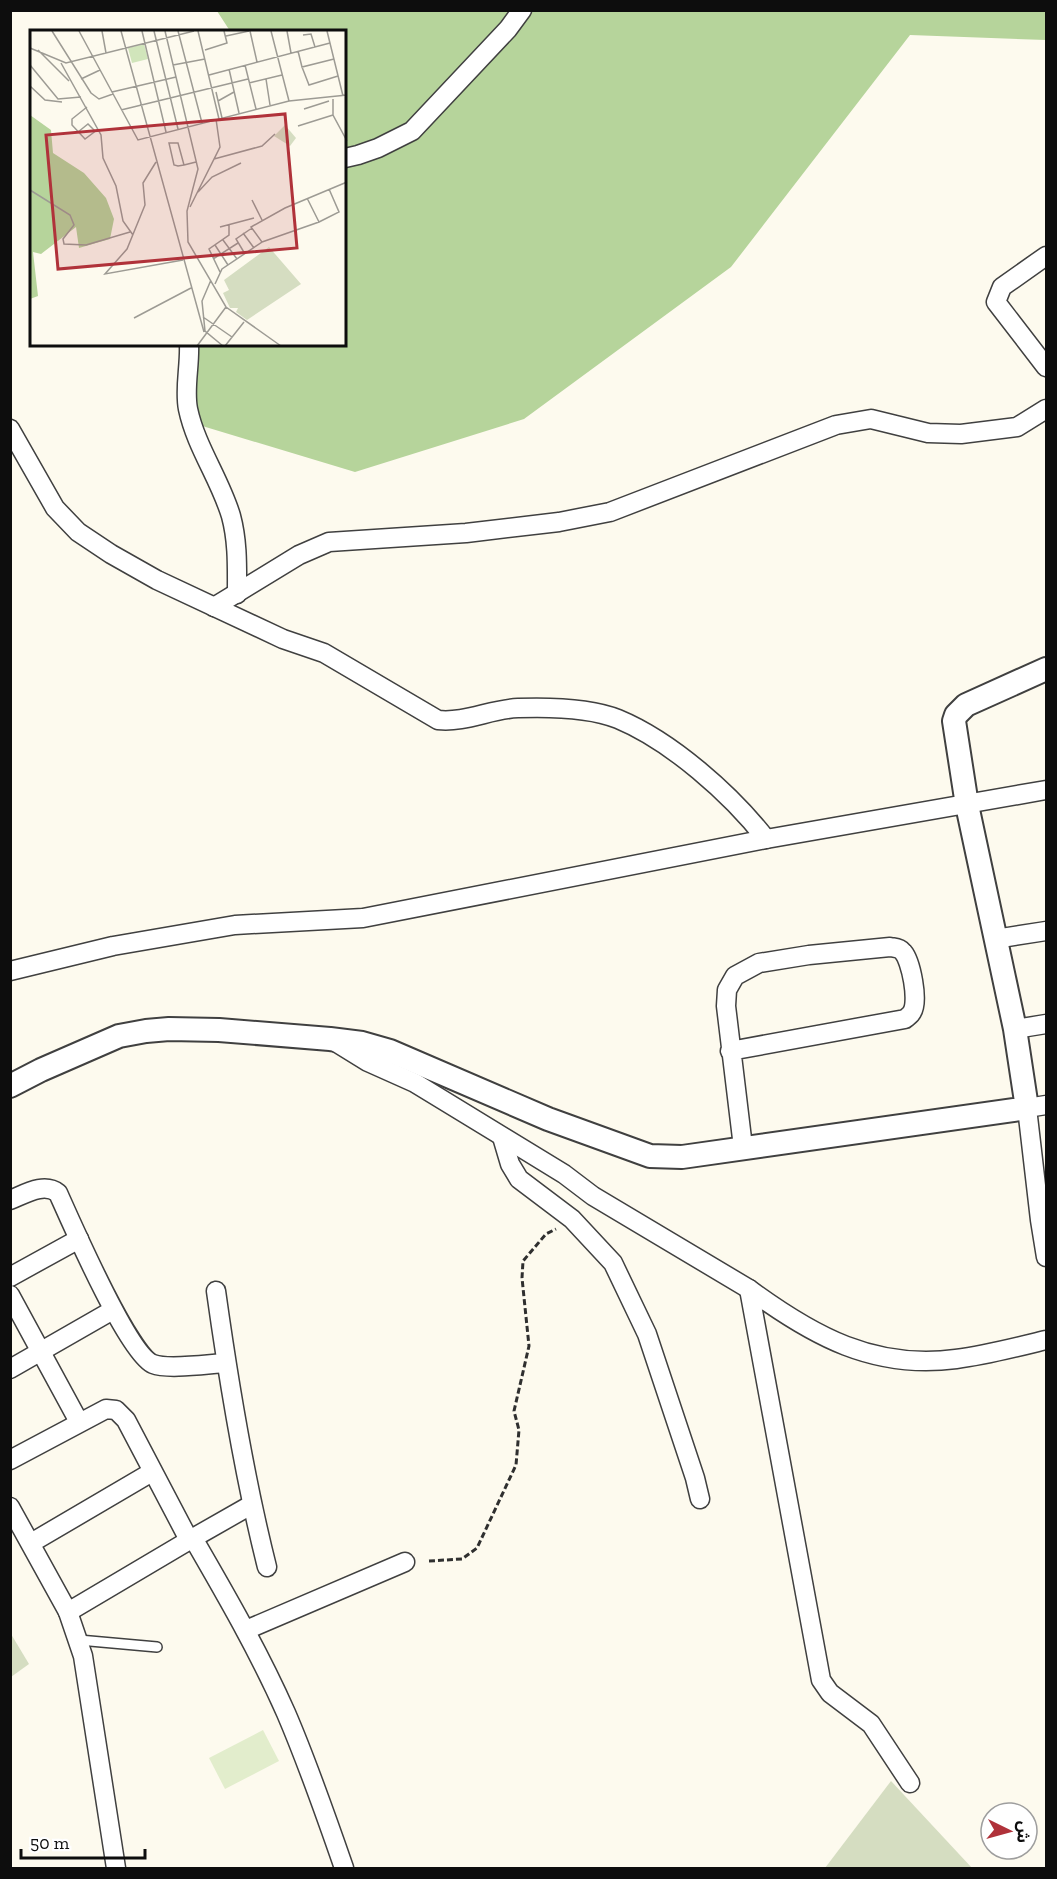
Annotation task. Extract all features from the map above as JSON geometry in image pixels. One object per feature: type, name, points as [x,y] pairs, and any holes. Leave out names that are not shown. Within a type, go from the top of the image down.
[{"type":"street","points":[[346,158],[378,148],[412,131],[508,29],[522,10]]},
{"type":"street","points":[[1047,256],[1002,287],[996,302],[1047,367]]},
{"type":"street","points":[[189,346],[188,406],[203,452],[231,517],[237,552],[237,594]]},
{"type":"street","points":[[214,607],[299,555],[329,542],[466,533],[559,522],[610,512],[836,425],[871,419],[928,433],[961,434],[1017,427],[1047,409]]},
{"type":"street","points":[[10,429],[56,508],[78,532],[157,580],[283,639],[324,653],[438,720],[455,721],[516,708],[568,708],[616,718],[651,736],[714,783],[748,816],[766,839]]},
{"type":"street","points":[[1047,669],[966,705],[956,715],[954,729],[967,805],[995,939],[1015,1029],[1037,1107],[1047,1257]]},
{"type":"street","points":[[10,971],[113,946],[235,925],[363,918],[766,839],[1047,790]]},
{"type":"street","points":[[995,939],[1047,931]]},
{"type":"street","points":[[730,1051],[905,1019],[913,1012],[915,999],[913,980],[905,953],[898,948],[890,947],[809,955],[759,963],[735,976],[727,990],[726,1006],[730,1051],[743,1147]]},
{"type":"street","points":[[1015,1029],[1047,1024]]},
{"type":"street","points":[[10,1086],[119,1036],[170,1029],[219,1030],[330,1039],[362,1043],[390,1051],[548,1119],[650,1156],[682,1157],[1037,1107]]},
{"type":"street","points":[[330,1039],[368,1062],[415,1083],[564,1174],[593,1196],[749,1289],[823,1337],[842,1346],[868,1354],[909,1360],[955,1360],[1047,1340]]},
{"type":"street","points":[[502,1137],[510,1164],[519,1179],[572,1220],[613,1263],[647,1334],[700,1499]]},
{"type":"street","points":[[10,1200],[41,1188],[55,1190],[58,1193],[113,1310],[140,1352],[152,1364],[163,1366],[226,1363]]},
{"type":"street","points":[[10,1277],[79,1239]]},
{"type":"street","points":[[749,1289],[821,1680],[830,1693],[871,1724],[910,1783]]},
{"type":"street","points":[[216,1291],[251,1505],[267,1567]]},
{"type":"street","points":[[10,1295],[80,1422]]},
{"type":"street","points":[[10,1369],[113,1310]]},
{"type":"street","points":[[10,1460],[106,1409],[121,1413],[152,1472],[246,1630],[286,1713],[344,1869]]},
{"type":"street","points":[[31,1543],[152,1472]]},
{"type":"street","points":[[68,1612],[251,1505]]},
{"type":"street","points":[[10,1507],[68,1612],[79,1640],[116,1869]]},
{"type":"street","points":[[246,1630],[405,1562]]},
{"type":"lane","points":[[79,1640],[157,1647]]},
{"type":"path","points":[[429,1561],[462,1559],[477,1548],[505,1492],[516,1465],[519,1430],[514,1411],[530,1346],[522,1278],[523,1261],[546,1234],[572,1220]]},
{"type":"green space","points":[[217,11],[1046,11],[1046,40],[910,35],[731,267],[524,419],[355,472],[199,425],[182,346],[346,346],[346,30],[229,30]]},
{"type":"green space","points":[[11,1634],[29,1664],[10,1677]]},
{"type":"green space","points":[[263,1730],[279,1761],[225,1789],[209,1758]]},
{"type":"green space","points":[[891,1781],[972,1868],[825,1868]]}]
